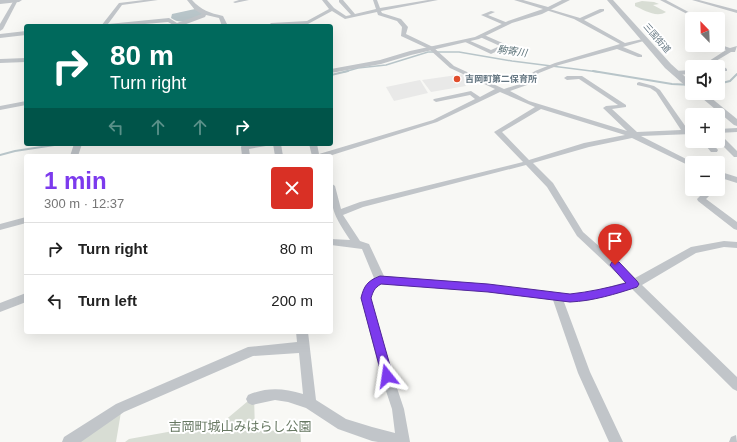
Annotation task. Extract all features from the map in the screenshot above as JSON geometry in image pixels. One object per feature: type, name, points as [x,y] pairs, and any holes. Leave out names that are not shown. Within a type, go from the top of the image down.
[{"type":"street","points":[[0,2],[18,0]]},
{"type":"street","points":[[0,29],[18,0]]},
{"type":"street","points":[[106,24],[120,2],[156,0]]},
{"type":"street","points":[[190,0],[197,9],[205,13],[221,17],[224,24]]},
{"type":"street","points":[[235,2],[247,0]]},
{"type":"street","points":[[324,0],[332,9],[345,18],[378,10],[436,0]]},
{"type":"street","points":[[375,0],[380,14],[401,22],[405,27],[402,34],[403,36],[432,49],[452,67],[527,102],[633,135],[685,161]]},
{"type":"street","points":[[517,0],[580,20],[625,45]]},
{"type":"street","points":[[333,71],[361,64],[381,62],[410,53],[466,41],[482,36],[506,24],[540,14],[566,0]]},
{"type":"street","name":"三国街道","points":[[610,0],[674,73],[685,82]]},
{"type":"street","points":[[662,0],[685,12]]},
{"type":"street","points":[[694,0],[737,12]]},
{"type":"street","points":[[341,1],[353,16]]},
{"type":"street","points":[[696,6],[704,3]]},
{"type":"street","points":[[681,10],[688,8]]},
{"type":"street","points":[[283,24],[308,22],[332,9]]},
{"type":"street","points":[[580,20],[602,10]]},
{"type":"street","points":[[494,12],[483,16],[506,24]]},
{"type":"street","points":[[182,24],[203,16],[205,13]]},
{"type":"street","points":[[126,24],[169,20],[174,24]]},
{"type":"street","points":[[0,36],[24,34]]},
{"type":"street","points":[[466,41],[491,52],[506,46],[482,36]]},
{"type":"street","points":[[328,154],[435,121],[479,99],[525,84],[531,76],[537,72],[555,65],[645,39]]},
{"type":"street","points":[[618,46],[640,56]]},
{"type":"street","points":[[725,48],[737,54]]},
{"type":"street","points":[[714,60],[730,50],[737,48]]},
{"type":"street","points":[[0,62],[24,60]]},
{"type":"street","points":[[674,73],[685,72]]},
{"type":"street","points":[[567,78],[580,77],[624,106],[606,108],[635,134],[633,135]]},
{"type":"street","points":[[639,84],[652,88],[658,92],[685,127]]},
{"type":"street","points":[[436,100],[471,93],[479,99]]},
{"type":"street","points":[[709,100],[737,123]]},
{"type":"street","points":[[0,108],[24,103]]},
{"type":"street","points":[[541,106],[498,132],[550,185],[580,234],[615,265],[737,385]]},
{"type":"street","points":[[725,131],[737,130]]},
{"type":"street","points":[[338,214],[360,205],[529,163],[587,145],[633,135],[685,132]]},
{"type":"street","points":[[725,144],[737,155]]},
{"type":"street","points":[[246,154],[245,147],[252,146]]},
{"type":"street","points":[[725,177],[737,180]]},
{"type":"street","points":[[333,194],[338,214],[357,244]]},
{"type":"street","points":[[704,196],[701,199],[737,228]]},
{"type":"street","points":[[0,227],[24,221]]},
{"type":"street","points":[[333,242],[366,246],[380,280]]},
{"type":"street","points":[[252,399],[275,393],[287,395],[310,403],[343,424],[372,434],[402,441],[398,409],[387,376],[366,298],[369,287],[380,280],[488,288],[570,298],[587,297],[634,284],[694,250],[724,244],[737,245]]},
{"type":"street","points":[[557,296],[584,373],[616,442]]},
{"type":"street","points":[[0,308],[24,298]]},
{"type":"street","points":[[302,334],[310,403]]},
{"type":"street","points":[[69,442],[120,408],[252,350],[304,348]]},
{"type":"shaded area","points":[[195,9],[204,14],[183,21],[171,18],[172,14]]},
{"type":"shaded area","points":[[464,74],[479,81],[465,84],[466,86],[431,92],[422,80]]},
{"type":"shaded area","points":[[420,80],[428,93],[394,101],[386,87]]},
{"type":"green space","points":[[642,1],[659,4],[653,5],[666,12],[662,14],[654,14],[635,6],[635,3]]},
{"type":"green space","name":"吉岡町城山みはらし公園","points":[[254,396],[255,431],[300,430],[301,442],[125,442],[129,439],[223,422]]},
{"type":"green space","points":[[121,412],[116,442],[76,442]]},
{"type":"waterway","name":"駒寄川","points":[[345,72],[358,68],[386,65],[428,52],[459,52],[512,61],[599,72]]},
{"type":"waterway","name":"駒寄川","points":[[593,71],[672,84],[685,85]]},
{"type":"waterway","name":"駒寄川","points":[[333,75],[345,72]]},
{"type":"waterway","name":"駒寄川","points":[[725,82],[730,81],[737,74]]},
{"type":"waterway","name":"駒寄川","points":[[0,155],[48,146]]},
{"type":"place","name":"吉岡町第二保育所","points":[[457,79]]},
{"type":"route","points":[[387,376],[366,298],[369,287],[373,283],[380,280],[488,288],[570,298],[587,297],[634,284],[615,265]]}]
